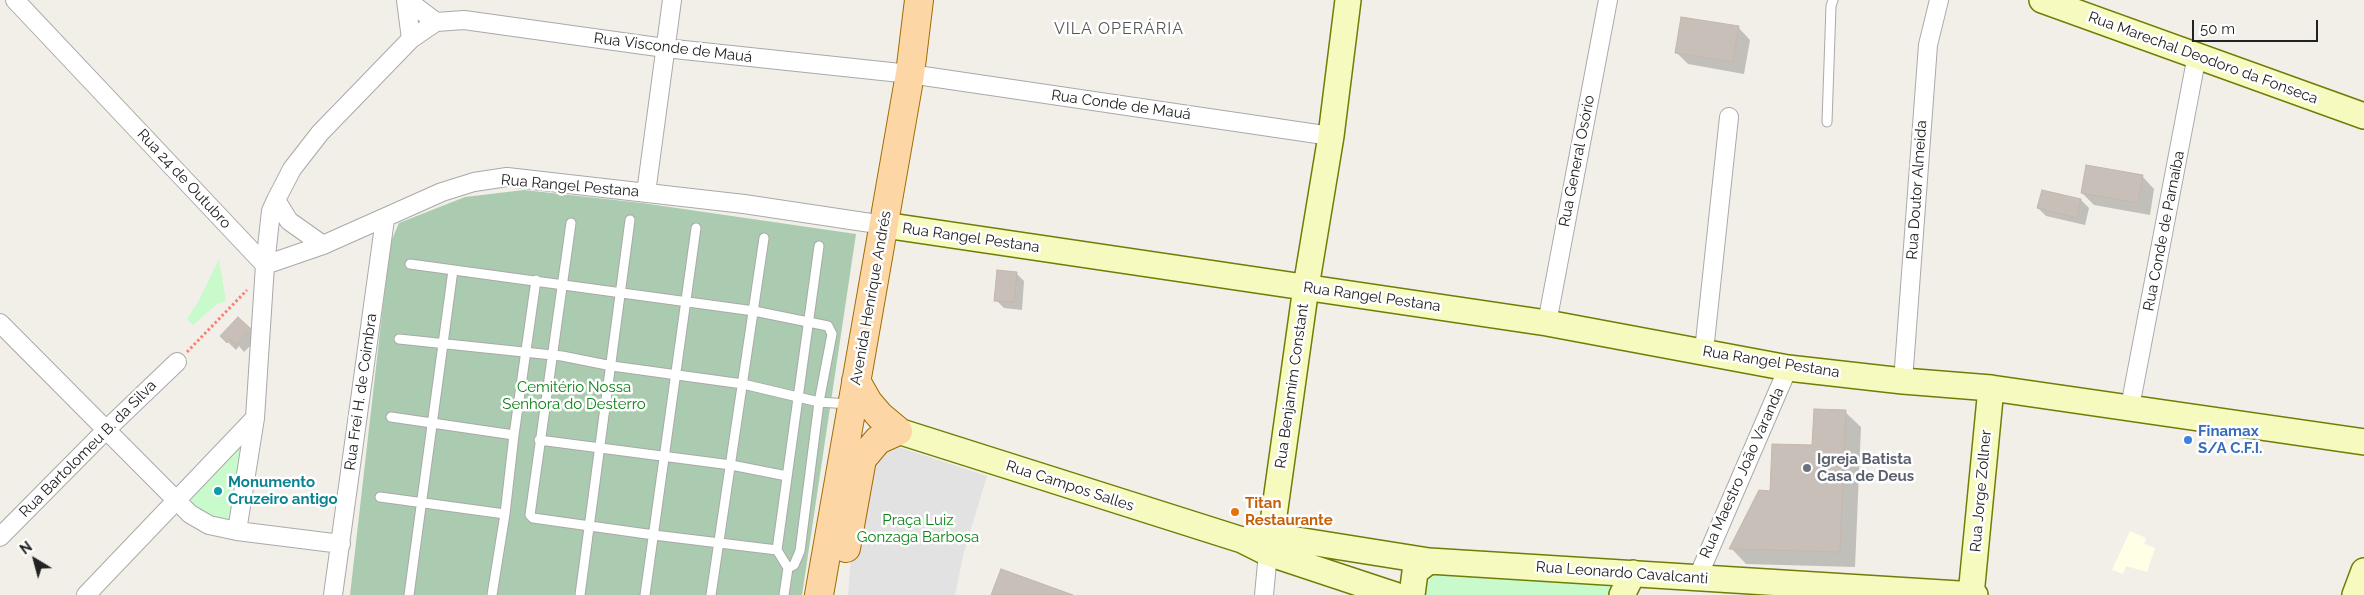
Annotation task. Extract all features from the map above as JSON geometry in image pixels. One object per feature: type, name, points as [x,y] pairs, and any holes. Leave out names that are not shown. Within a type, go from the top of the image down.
[{"type":"main road","name":"Avenida Henrique Andrés","points":[[819,595],[910,74],[919,0]]},
{"type":"main road","points":[[837,595],[862,460],[878,440],[898,432],[868,402],[854,393]]},
{"type":"street","name":"Rua 24 de Outubro","points":[[15,0],[265,268]]},
{"type":"street","points":[[237,530],[255,418],[265,268],[271,211],[292,169],[320,133],[411,39],[436,22],[406,0]]},
{"type":"street","points":[[406,0],[411,39]]},
{"type":"street","points":[[646,193],[672,0]]},
{"type":"street","name":"Rua Benjamim Constant","points":[[1264,595],[1306,287],[1331,136],[1348,0]]},
{"type":"street","name":"Rua General Osório","points":[[1546,323],[1608,0]]},
{"type":"street","name":"Rua Doutor Almeida","points":[[1903,381],[1928,45],[1939,0]]},
{"type":"street","name":"Rua Marechal Deodoro da Fonseca","points":[[2042,0],[2364,116]]},
{"type":"street","name":"Rua Visconde de Mauá","points":[[436,22],[464,20],[665,48],[910,74]]},
{"type":"street","name":"Rua Conde de Parnaíba","points":[[2130,407],[2197,55]]},
{"type":"street","name":"Rua Conde de Mauá","points":[[910,74],[1331,136]]},
{"type":"street","points":[[1704,351],[1729,117]]},
{"type":"street","name":"Rua Rangel Pestana","points":[[385,219],[450,190],[474,182],[507,177],[744,204],[1306,287],[1546,323],[1788,368],[1903,381],[1991,388],[2364,442]]},
{"type":"street","points":[[276,200],[289,221],[323,245]]},
{"type":"street","points":[[265,268],[385,219]]},
{"type":"street","name":"Rua Frei H. de Coimbra","points":[[333,595],[385,219]]},
{"type":"street","points":[[0,323],[190,514],[208,525],[341,544]]},
{"type":"street","name":"Rua Bartolomeu B. da Silva","points":[[0,537],[107,429],[177,362]]},
{"type":"street","name":"Rua Maestro João Varanda","points":[[1697,578],[1788,368]]},
{"type":"street","name":"Rua Jorge Zollner","points":[[1973,595],[1991,388]]},
{"type":"street","points":[[86,595],[177,502],[255,418]]},
{"type":"street","name":"Rua Campos Salles","points":[[898,432],[1242,540],[1270,545],[1395,595]]},
{"type":"street","name":"Rua Leonardo Cavalcanti","points":[[1270,545],[1429,561],[1973,595]]},
{"type":"street","points":[[1412,595],[1415,572],[1429,561]]},
{"type":"street","points":[[2355,595],[2364,571]]},
{"type":"street","points":[[1622,595],[1634,573]]},
{"type":"lane","points":[[1827,122],[1831,6],[1833,0]]},
{"type":"lane","points":[[580,595],[630,220]]},
{"type":"lane","points":[[570,223],[530,515],[533,518],[654,536],[777,550]]},
{"type":"lane","points":[[645,595],[696,228]]},
{"type":"lane","points":[[712,595],[764,238]]},
{"type":"lane","points":[[784,595],[788,568],[777,550],[819,246]]},
{"type":"lane","points":[[410,264],[621,291],[686,303],[754,311],[828,326],[832,334],[820,402],[800,551],[798,561],[788,568]]},
{"type":"lane","points":[[409,595],[453,270]]},
{"type":"lane","points":[[492,595],[505,514],[536,280]]},
{"type":"lane","points":[[399,339],[553,355],[612,366],[743,384],[820,402],[854,393]]},
{"type":"lane","points":[[391,417],[514,435]]},
{"type":"lane","points":[[539,440],[731,465],[787,476]]},
{"type":"lane","points":[[380,496],[505,514]]},
{"type":"path","points":[[177,362],[265,268]]},
{"type":"shaded area","name":"Praça Luiz Gonzaga Barbosa","points":[[880,441],[987,476],[964,552],[955,595],[848,595],[855,503]]},
{"type":"shaded area","points":[[2130,531],[2146,538],[2144,544],[2155,548],[2147,572],[2126,566],[2123,574],[2112,570]]},
{"type":"green space","name":"Cemitério Nossa Senhora do Desterro","points":[[524,190],[642,203],[856,234],[802,595],[350,595],[390,244],[399,223],[465,197]]},
{"type":"green space","points":[[219,259],[226,301],[216,305],[193,325],[187,319],[198,302]]},
{"type":"green space","points":[[242,441],[231,522],[208,515],[187,502]]},
{"type":"green space","points":[[1446,571],[1617,581],[1609,595],[1424,595],[1424,579],[1428,574]]},
{"type":"building","points":[[1681,17],[1739,26],[1733,62],[1675,53]]},
{"type":"building","points":[[2086,165],[2143,175],[2138,203],[2081,193]]},
{"type":"building","points":[[2042,190],[2081,199],[2077,218],[2037,208]]},
{"type":"building","points":[[997,270],[1017,272],[1014,302],[994,301]]},
{"type":"building","points":[[238,317],[251,329],[236,345],[230,339],[227,343],[220,336]]},
{"type":"building","name":"Igreja Batista Casa de Deus","points":[[1814,409],[1846,410],[1840,552],[1729,549],[1759,490],[1770,491],[1772,444],[1812,445]]},
{"type":"building","points":[[1001,569],[1073,595],[991,595]]},
{"type":"place","name":"Finamax S/A C.F.I.","points":[[2188,440]]},
{"type":"place","name":"Igreja Batista Casa de Deus","points":[[1807,468]]},
{"type":"place","name":"Monumento Cruzeiro antigo","points":[[218,491]]},
{"type":"place","name":"Titan Restaurante","points":[[1235,512]]},
{"type":"district","name":"VILA OPERÁRIA","points":[[1119,29]]}]
